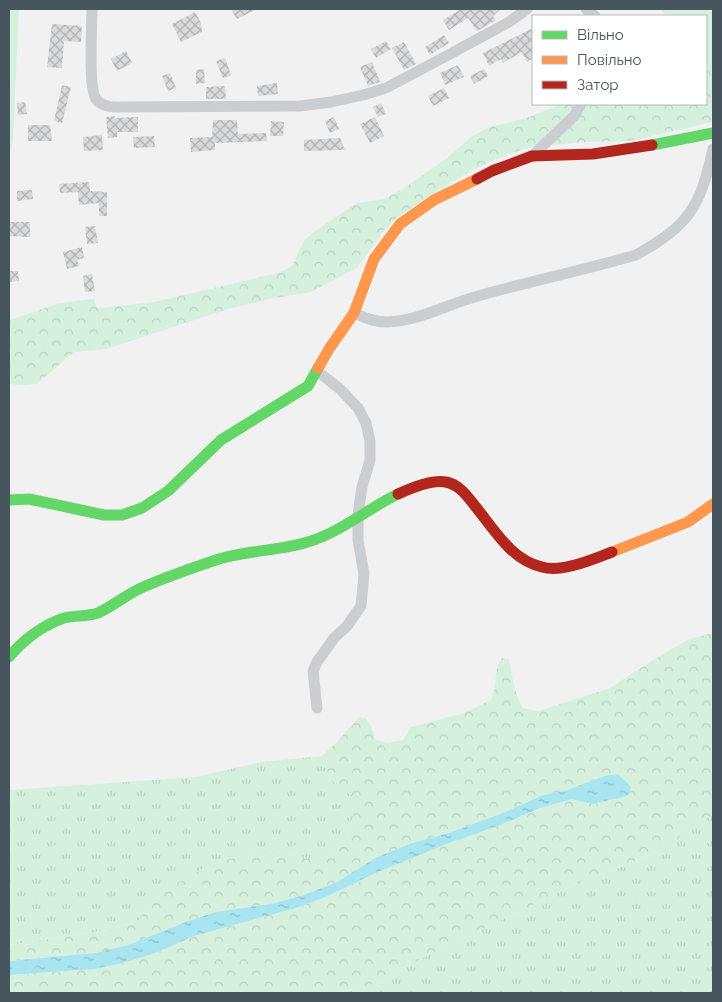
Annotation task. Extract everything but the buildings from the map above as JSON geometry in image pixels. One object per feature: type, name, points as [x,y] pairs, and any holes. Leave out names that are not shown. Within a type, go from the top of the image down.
[{"type":"street","points":[[92,9],[94,97],[101,104],[117,107],[300,106],[363,95],[386,88],[509,22],[527,9]]},
{"type":"street","points":[[532,156],[574,116],[580,105]]},
{"type":"street","points":[[9,500],[29,499],[104,515],[122,515],[142,508],[168,491],[221,440],[308,386],[354,313],[374,259],[400,224],[434,200],[492,171],[532,156],[593,154],[648,146],[713,133]]},
{"type":"street","points":[[354,313],[373,321],[389,322],[414,317],[450,307],[476,297],[636,255],[656,243],[686,219],[696,204],[704,186],[713,149]]},
{"type":"street","points":[[316,371],[340,389],[358,408],[366,423],[370,441],[370,460],[362,487],[358,515],[358,540],[364,574],[361,606],[347,626],[334,638],[313,671],[317,708]]},
{"type":"street","points":[[9,657],[19,645],[31,636],[65,618],[82,617],[97,613],[139,589],[220,559],[246,552],[294,546],[314,540],[337,529],[379,503],[403,492],[432,483],[446,482],[462,489],[508,549],[525,561],[543,568],[564,567],[592,560],[688,522],[713,504]]},
{"type":"green space","points":[[9,9],[19,9],[13,141],[9,158]]},
{"type":"green space","points":[[661,9],[713,9],[713,53],[707,58],[707,15],[665,15]]},
{"type":"green space","points":[[713,53],[713,122],[631,141],[586,142],[530,147],[504,156],[472,170],[400,215],[386,228],[357,268],[311,292],[269,299],[228,309],[106,349],[74,352],[37,384],[9,384],[9,320],[60,303],[94,299],[97,308],[154,302],[278,273],[292,266],[305,239],[327,223],[357,203],[385,199],[407,186],[447,158],[471,137],[489,127],[523,119],[560,105],[707,105],[707,58]]},
{"type":"green space","points":[[713,633],[713,815],[686,828],[674,844],[616,869],[586,879],[410,964],[390,980],[337,993],[9,993],[9,975],[95,969],[158,952],[194,936],[296,908],[323,898],[378,872],[540,808],[572,799],[592,803],[605,776],[564,791],[543,795],[505,812],[449,833],[412,843],[377,857],[337,882],[301,896],[275,903],[216,912],[128,945],[95,953],[9,961],[9,945],[115,929],[139,920],[149,905],[169,888],[207,866],[257,851],[283,851],[301,859],[321,859],[337,848],[348,835],[355,806],[352,795],[332,780],[326,770],[322,756],[359,717],[366,718],[372,728],[375,739],[387,743],[403,740],[411,727],[464,713],[491,700],[497,667],[502,658],[509,659],[515,690],[523,708],[538,711],[610,688],[689,639]]},
{"type":"green space","points":[[322,756],[326,770],[332,780],[353,795],[355,806],[348,835],[337,848],[321,859],[301,859],[283,851],[257,851],[207,866],[149,905],[139,920],[115,929],[9,945],[9,790],[196,777],[262,762]]},
{"type":"green space","points":[[713,815],[713,993],[337,993],[390,980],[410,964],[586,879],[616,869],[674,844],[686,828]]},
{"type":"water","points":[[618,774],[631,787],[627,796],[592,804],[572,799],[540,808],[378,872],[323,898],[296,908],[194,936],[158,952],[126,962],[95,969],[9,975],[9,961],[95,953],[128,945],[216,912],[275,903],[301,896],[337,882],[377,857],[412,843],[449,833],[505,812],[543,795],[564,791],[605,776]]},
{"type":"traffic: fast","points":[[652,145],[713,133]]},
{"type":"traffic: fast","points":[[9,500],[29,499],[104,515],[122,515],[142,508],[168,491],[221,440],[308,386],[318,368]]},
{"type":"traffic: fast","points":[[9,657],[34,634],[56,621],[68,617],[98,613],[141,588],[219,559],[288,547],[322,537],[398,494]]},
{"type":"traffic: slow","points":[[318,368],[354,313],[374,259],[400,224],[434,200],[477,179]]},
{"type":"traffic: slow","points":[[612,552],[688,522],[713,504]]},
{"type":"traffic: jam","points":[[477,179],[492,171],[532,156],[593,154],[652,145]]},
{"type":"traffic: jam","points":[[398,494],[428,483],[440,481],[451,483],[466,495],[496,534],[512,551],[521,558],[542,567],[568,567],[612,552]]}]
